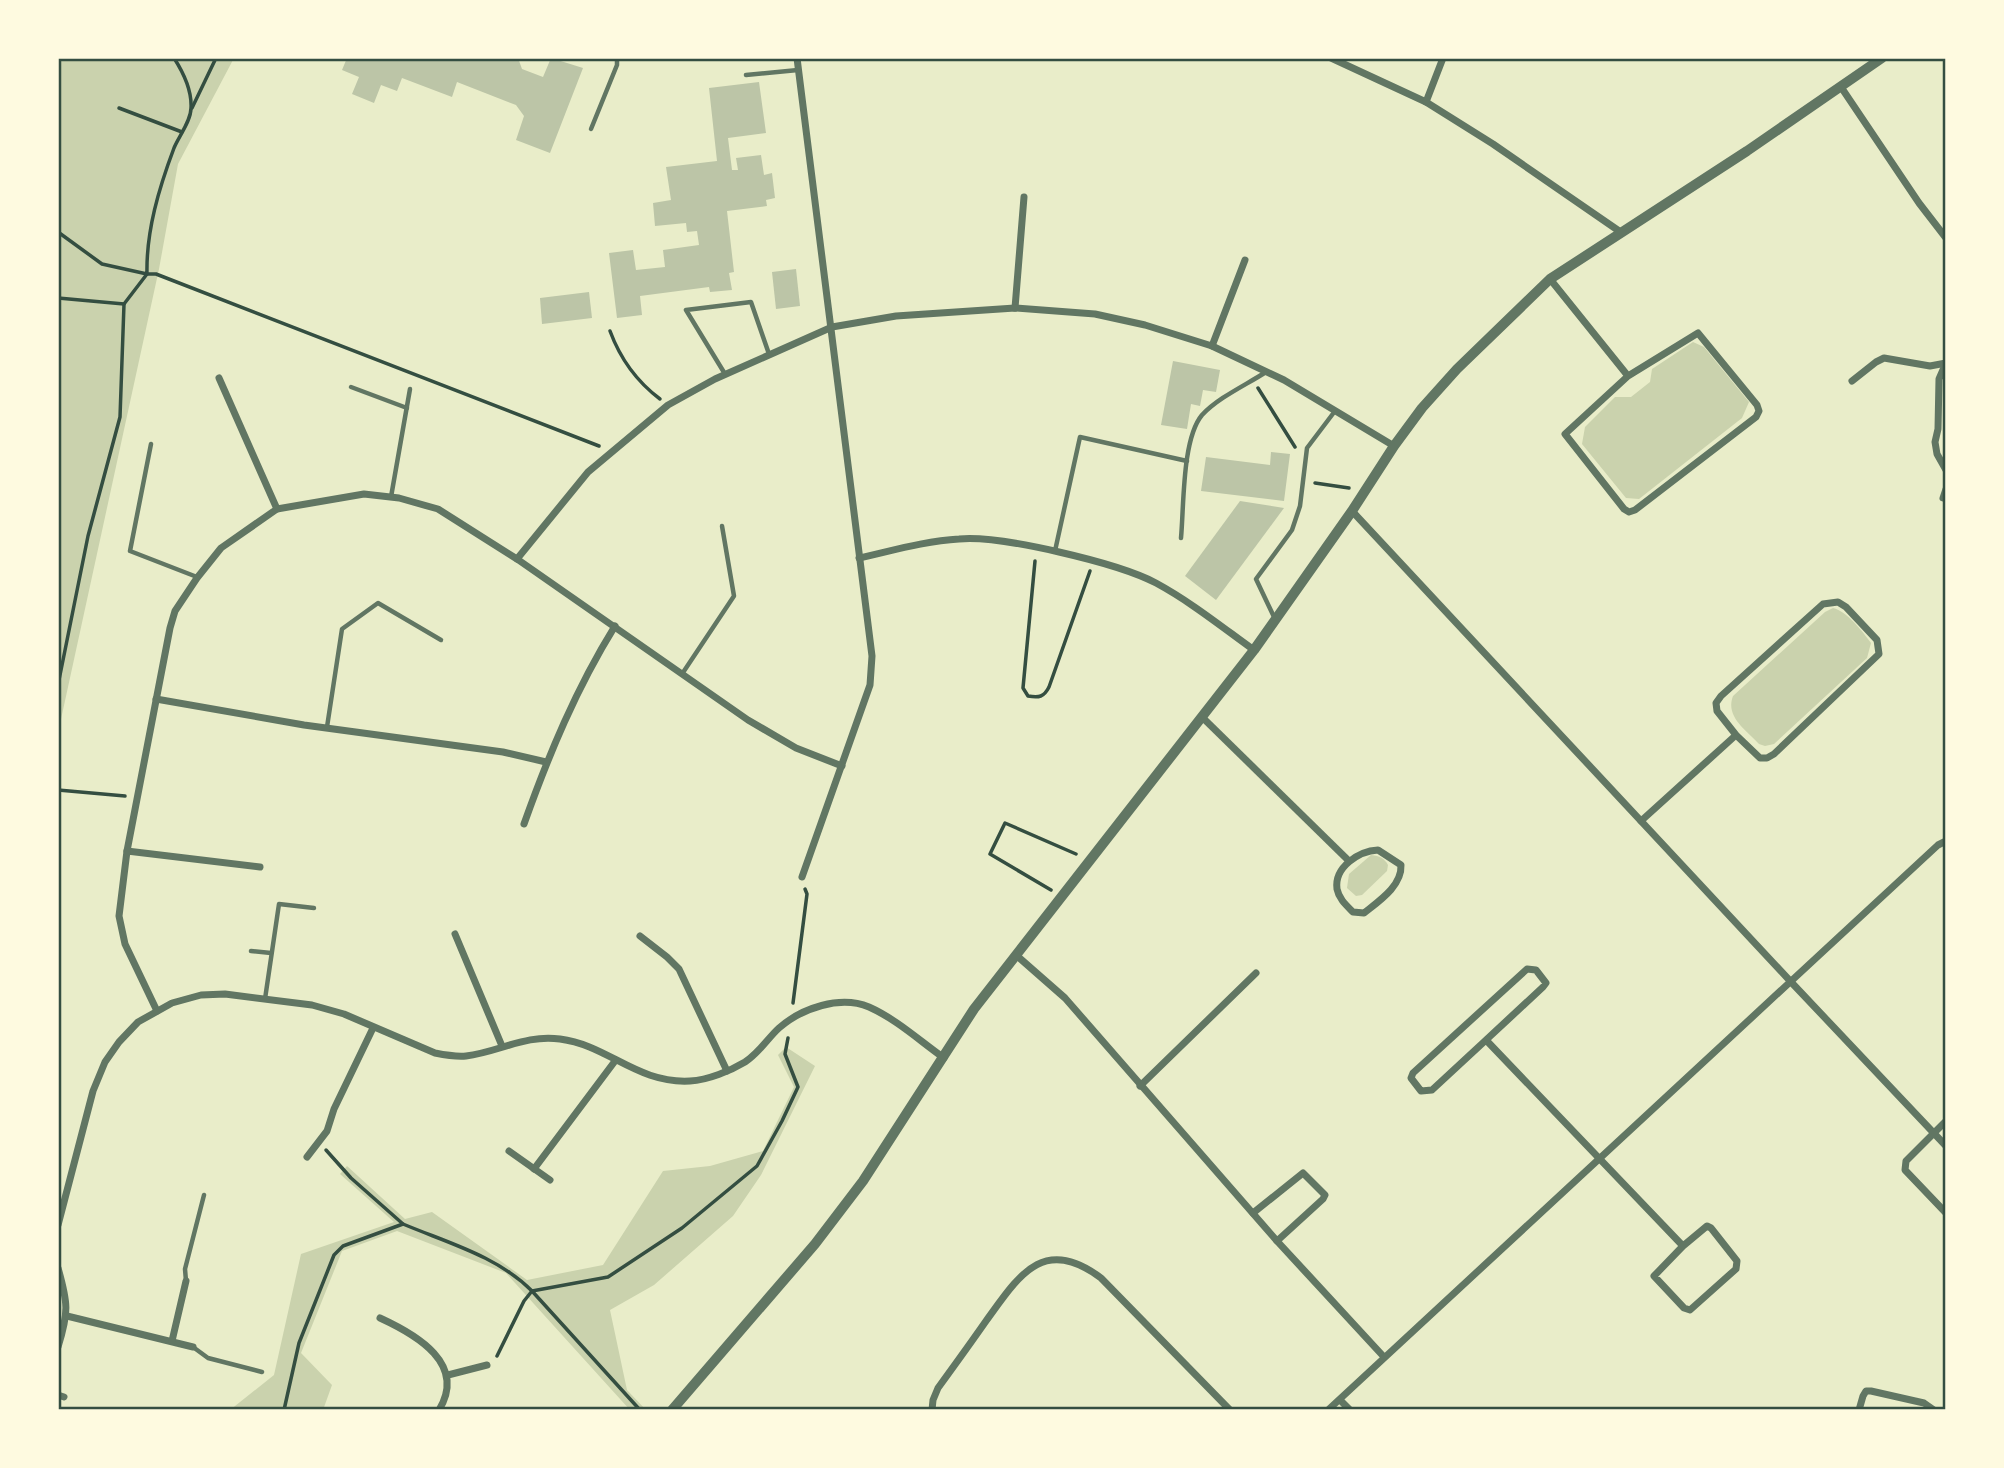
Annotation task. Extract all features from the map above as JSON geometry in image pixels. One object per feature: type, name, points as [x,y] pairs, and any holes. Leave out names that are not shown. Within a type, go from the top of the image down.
[{"type":"street","points":[[797,58],[872,656],[870,685],[802,877]]},
{"type":"street","points":[[1331,58],[1426,102],[1493,144],[1622,233]]},
{"type":"street","points":[[1426,102],[1443,58]]},
{"type":"street","points":[[672,1410],[815,1244],[863,1181],[974,1009],[1254,650],[1422,408],[1457,369],[1550,279],[1881,58]]},
{"type":"street","points":[[1841,87],[1919,203],[1946,238]]},
{"type":"street","points":[[1015,308],[1024,197]]},
{"type":"street","points":[[1212,346],[1245,260]]},
{"type":"street","points":[[1550,279],[1628,376]]},
{"type":"street","points":[[517,559],[588,472],[668,405],[725,374],[832,327],[896,316],[1015,308],[1095,314],[1145,325],[1212,346],[1267,372],[1394,446]]},
{"type":"street","points":[[1698,333],[1757,405],[1759,411],[1756,417],[1646,502],[1629,512],[1565,434],[1628,376],[1698,333]]},
{"type":"street","points":[[1852,381],[1884,359],[1930,366],[1946,363]]},
{"type":"street","points":[[1946,363],[1939,379],[1938,429],[1935,442],[1937,454],[1946,470]]},
{"type":"street","points":[[219,378],[277,509]]},
{"type":"street","points":[[1943,498],[1946,489]]},
{"type":"street","points":[[157,1011],[129,954],[119,916],[127,851],[175,611],[221,548],[277,509],[364,494],[391,497],[438,509],[517,559],[748,720],[796,748],[842,766]]},
{"type":"street","points":[[1352,511],[1946,1146]]},
{"type":"street","points":[[859,558],[962,538],[1055,552],[1155,582],[1254,650]]},
{"type":"street","points":[[1838,602],[1846,607],[1877,640],[1880,646],[1879,654],[1774,754],[1768,758],[1760,758],[1736,735],[1717,711],[1716,703],[1823,604],[1838,602]]},
{"type":"street","points":[[524,824],[546,762],[579,687],[615,626]]},
{"type":"street","points":[[156,699],[326,728],[503,752],[546,762]]},
{"type":"street","points":[[1202,717],[1349,861]]},
{"type":"street","points":[[1641,821],[1736,735]]},
{"type":"street","points":[[1328,1410],[1938,845],[1946,841]]},
{"type":"street","points":[[1378,850],[1401,865],[1401,874],[1388,894],[1364,913],[1353,912],[1341,900],[1336,887],[1340,873],[1349,861],[1366,851],[1378,850]]},
{"type":"street","points":[[127,851],[260,867]]},
{"type":"street","points":[[455,934],[502,1046]]},
{"type":"street","points":[[640,936],[679,969],[727,1071]]},
{"type":"street","points":[[1016,955],[1065,998],[1277,1241],[1384,1357]]},
{"type":"street","points":[[1527,970],[1536,970],[1544,980],[1543,987],[1486,1040],[1432,1090],[1422,1091],[1413,1082],[1413,1073],[1527,970]]},
{"type":"street","points":[[1140,1086],[1256,973]]},
{"type":"street","points":[[58,1225],[93,1091],[105,1062],[138,1022],[172,1003],[201,995],[225,994],[312,1005],[344,1014],[435,1053],[450,1056],[467,1056],[534,1038],[558,1038],[577,1042],[646,1076],[693,1081],[727,1071],[747,1061],[780,1028],[802,1013],[828,1004],[847,1003],[867,1007],[944,1058]]},
{"type":"street","points":[[307,1157],[327,1131],[334,1109],[373,1028]]},
{"type":"street","points":[[1486,1040],[1683,1246]]},
{"type":"street","points":[[534,1169],[615,1061]]},
{"type":"street","points":[[1946,1121],[1906,1161],[1905,1170],[1946,1213]]},
{"type":"street","points":[[509,1151],[550,1180]]},
{"type":"street","points":[[1253,1213],[1303,1173],[1325,1195],[1277,1241]]},
{"type":"street","points":[[1707,1226],[1737,1261],[1736,1269],[1690,1310],[1684,1308],[1654,1276],[1683,1246],[1707,1226]]},
{"type":"street","points":[[932,1410],[939,1388],[1018,1278],[1037,1265],[1048,1261],[1063,1261],[1076,1262],[1101,1278],[1230,1410]]},
{"type":"street","points":[[58,1268],[65,1293],[67,1316],[58,1347]]},
{"type":"street","points":[[172,1340],[186,1282]]},
{"type":"street","points":[[67,1316],[193,1347]]},
{"type":"street","points":[[380,1318],[415,1338],[438,1356],[448,1375],[444,1402],[439,1410]]},
{"type":"street","points":[[448,1375],[487,1364]]},
{"type":"street","points":[[1859,1410],[1866,1391],[1924,1403],[1934,1410]]},
{"type":"street","points":[[1340,1400],[1350,1410]]},
{"type":"lane","points":[[591,129],[617,65],[617,58]]},
{"type":"lane","points":[[746,75],[799,70]]},
{"type":"lane","points":[[725,374],[686,310],[751,302],[769,354]]},
{"type":"lane","points":[[1181,538],[1192,431],[1200,417],[1267,372]]},
{"type":"lane","points":[[351,387],[407,408]]},
{"type":"lane","points":[[391,497],[410,389]]},
{"type":"lane","points":[[1275,620],[1256,579],[1292,530],[1300,506],[1307,448],[1335,410]]},
{"type":"lane","points":[[1055,552],[1080,438],[1187,461]]},
{"type":"lane","points":[[151,444],[130,551],[197,578]]},
{"type":"lane","points":[[682,674],[734,596],[722,526]]},
{"type":"lane","points":[[326,728],[342,629],[378,603],[441,640]]},
{"type":"lane","points":[[265,999],[279,904],[314,908]]},
{"type":"lane","points":[[251,951],[271,953]]},
{"type":"lane","points":[[186,1282],[185,1269],[204,1195]]},
{"type":"lane","points":[[193,1347],[208,1358],[262,1372]]},
{"type":"path","points":[[174,58],[184,74],[192,110]]},
{"type":"path","points":[[58,685],[88,536],[120,416],[124,304],[147,274],[147,244],[152,220],[174,148],[216,58]]},
{"type":"path","points":[[119,108],[182,132]]},
{"type":"path","points":[[58,232],[102,264],[156,274],[611,451]]},
{"type":"path","points":[[58,298],[124,304]]},
{"type":"path","points":[[610,331],[618,353],[642,383],[668,405]]},
{"type":"path","points":[[1254,380],[1305,464]]},
{"type":"path","points":[[1303,481],[1365,491]]},
{"type":"path","points":[[1037,548],[1023,688],[1028,696],[1038,698],[1045,694],[1049,687],[1093,562]]},
{"type":"path","points":[[58,790],[138,797]]},
{"type":"path","points":[[1062,896],[990,854],[1005,823],[1091,860]]},
{"type":"path","points":[[487,1364],[499,1354],[524,1301],[532,1291],[608,1277],[682,1228],[757,1166],[798,1087],[785,1054],[807,894],[802,877]]},
{"type":"path","points":[[320,1143],[351,1178],[403,1224],[493,1261],[516,1275],[640,1410]]},
{"type":"path","points":[[284,1410],[299,1343],[334,1255],[343,1246],[403,1224]]},
{"type":"green space","points":[[58,58],[234,58],[178,164],[159,269],[58,733]]},
{"type":"green space","points":[[1693,342],[1704,347],[1749,402],[1742,418],[1639,499],[1626,498],[1582,444],[1585,427],[1615,397],[1631,397],[1650,382],[1652,369]]},
{"type":"green space","points":[[1833,608],[1849,617],[1871,643],[1867,658],[1774,744],[1759,744],[1734,717],[1731,704],[1733,696],[1825,612]]},
{"type":"green space","points":[[1371,855],[1385,861],[1388,865],[1387,871],[1362,895],[1356,896],[1347,888],[1349,874]]},
{"type":"green space","points":[[786,1047],[815,1066],[761,1175],[733,1216],[654,1285],[610,1310],[627,1390],[646,1410],[630,1410],[506,1273],[397,1231],[342,1251],[301,1353],[332,1385],[323,1410],[230,1410],[274,1375],[301,1254],[394,1222],[340,1174],[347,1166],[405,1219],[432,1212],[527,1280],[603,1265],[663,1171],[710,1166],[763,1151],[794,1087],[778,1055]]},
{"type":"building","points":[[347,58],[518,58],[522,69],[543,77],[551,58],[583,68],[550,153],[516,140],[524,116],[516,105],[457,82],[452,97],[402,78],[397,91],[381,85],[374,103],[352,94],[359,77],[342,70]]},
{"type":"building","points":[[759,82],[766,133],[728,138],[732,170],[738,170],[736,158],[761,155],[764,175],[772,173],[775,198],[766,200],[767,206],[727,211],[734,272],[729,273],[732,290],[710,292],[709,287],[640,296],[642,315],[617,318],[609,253],[633,250],[636,270],[665,267],[663,250],[699,245],[697,231],[687,232],[686,223],[655,226],[653,203],[671,200],[666,167],[717,161],[709,88]]},
{"type":"building","points":[[796,269],[800,306],[776,309],[772,272]]},
{"type":"building","points":[[589,292],[592,318],[542,324],[540,298]]},
{"type":"building","points":[[1173,361],[1220,370],[1216,392],[1203,390],[1200,406],[1191,404],[1187,429],[1161,425]]},
{"type":"building","points":[[1271,452],[1290,454],[1284,501],[1201,491],[1206,457],[1270,465]]},
{"type":"building","points":[[1240,501],[1284,508],[1216,600],[1185,576]]}]
